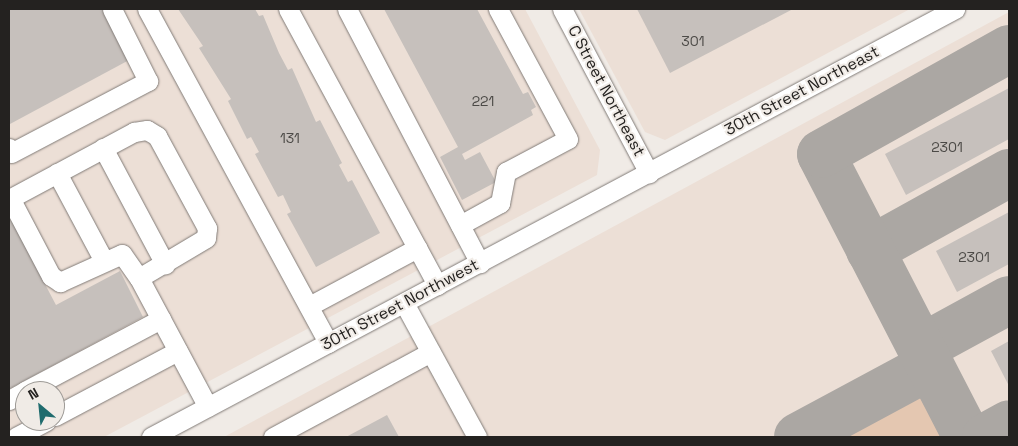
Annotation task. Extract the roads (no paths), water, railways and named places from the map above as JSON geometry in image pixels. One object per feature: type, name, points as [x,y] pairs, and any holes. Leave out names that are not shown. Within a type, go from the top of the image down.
[{"type":"street","points":[[9,148],[11,153],[148,81],[112,9]]},
{"type":"street","points":[[147,9],[328,343]]},
{"type":"street","points":[[288,9],[438,285]]},
{"type":"street","points":[[347,9],[480,263]]},
{"type":"street","points":[[460,225],[500,203],[506,172],[568,139],[498,9]]},
{"type":"street","name":"C Street Northeast","points":[[562,9],[649,173]]},
{"type":"street","name":"30th Street Northeast","points":[[649,173],[955,9]]},
{"type":"street","points":[[139,278],[200,245],[207,228],[157,136],[147,130],[134,132],[9,198],[52,276],[60,282],[122,254],[139,278],[208,407]]},
{"type":"street","points":[[103,148],[165,264]]},
{"type":"street","points":[[57,173],[104,261]]},
{"type":"street","name":"30th Street Northwest","points":[[151,437],[649,173]]},
{"type":"street","points":[[308,306],[417,248]]},
{"type":"street","points":[[404,303],[477,437]]},
{"type":"street","points":[[43,381],[160,318]]},
{"type":"street","points":[[65,411],[178,351]]},
{"type":"street","points":[[273,437],[431,352]]},
{"type":"street","points":[[16,437],[27,431]]}]
